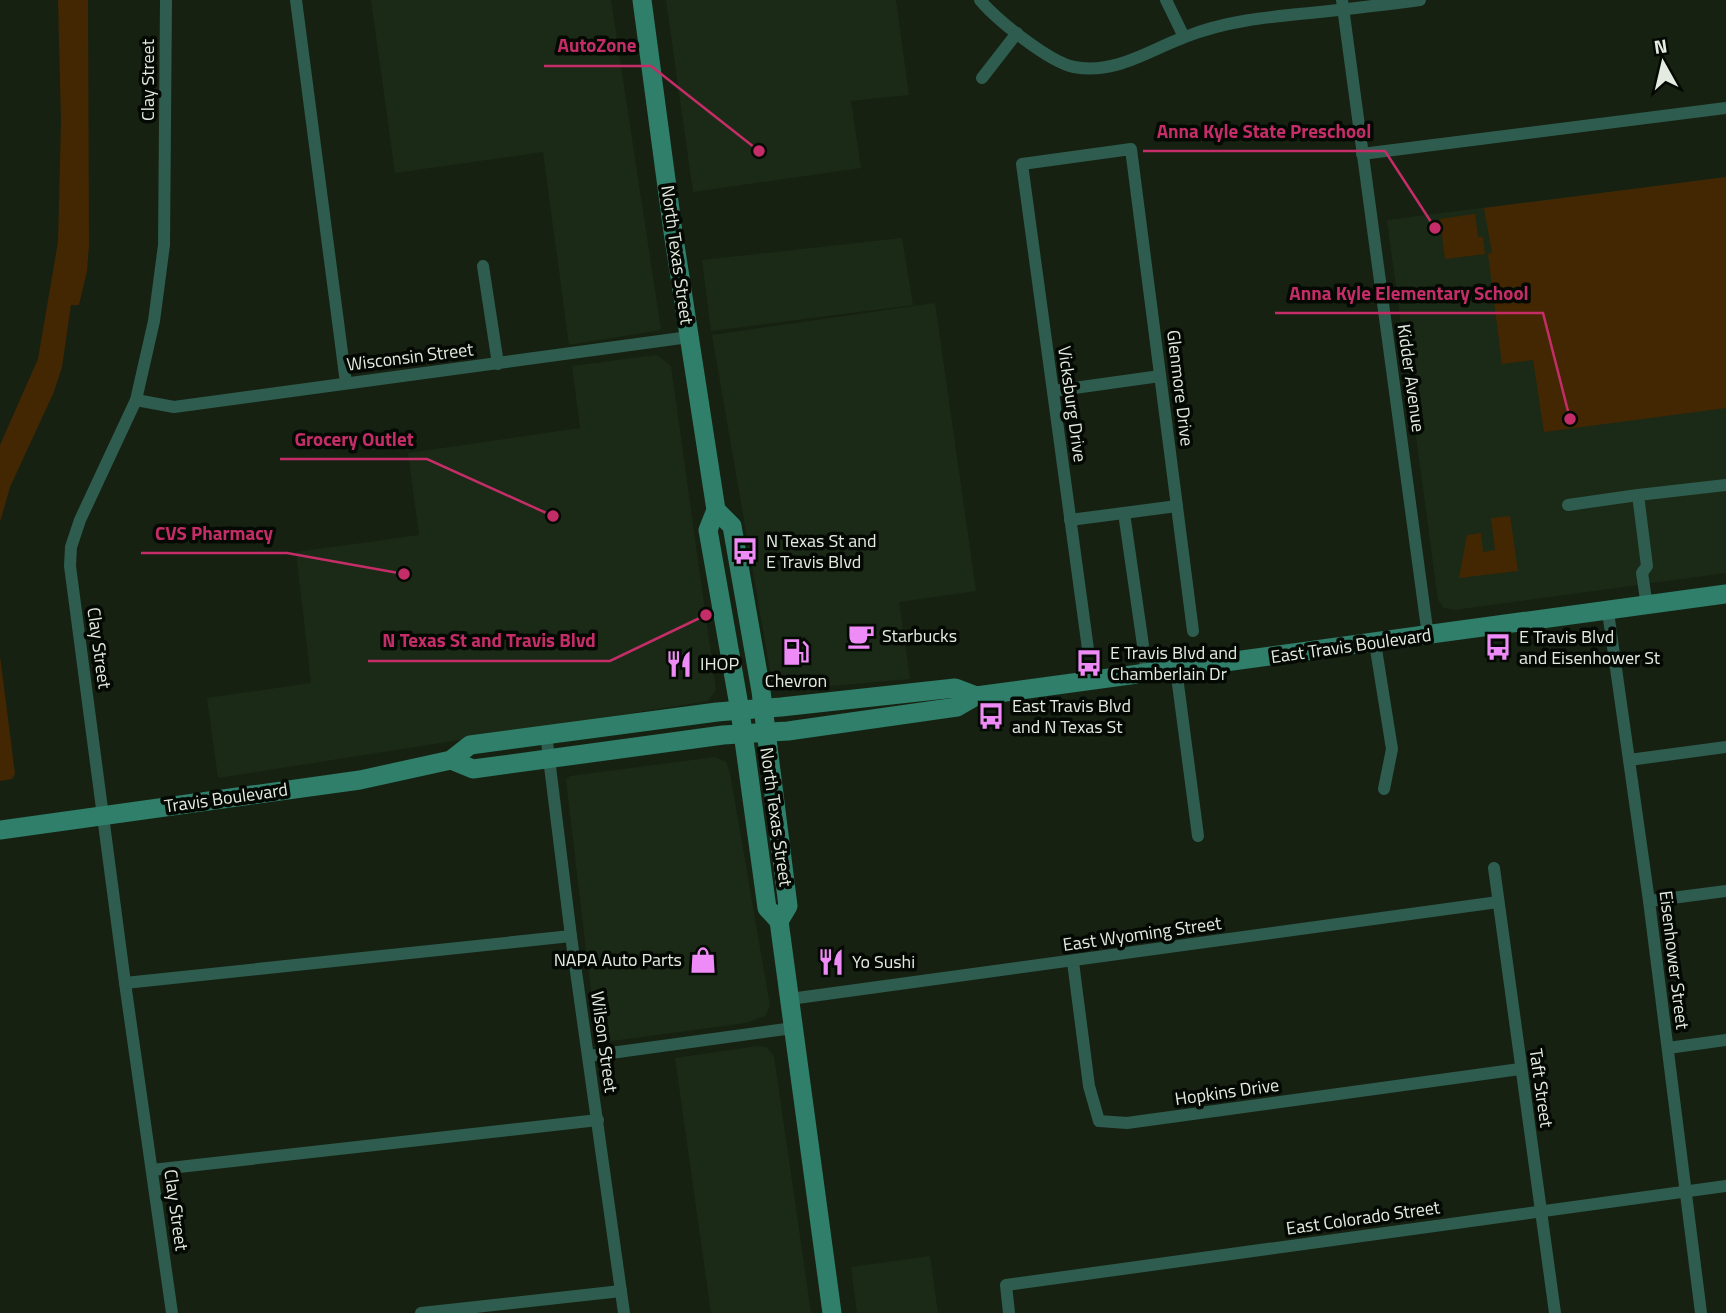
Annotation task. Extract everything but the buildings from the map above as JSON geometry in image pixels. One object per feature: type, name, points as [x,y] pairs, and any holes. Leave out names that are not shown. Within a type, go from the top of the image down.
[{"type":"main road","name":"North Texas Street","points":[[642,0],[716,510],[708,530],[744,734],[767,908],[779,921],[832,1313]]},
{"type":"main road","name":"North Texas Street","points":[[716,510],[732,526],[763,709],[788,906],[779,921]]},
{"type":"main road","name":"East Travis Boulevard","points":[[765,732],[957,707],[976,696],[1726,594]]},
{"type":"main road","name":"East Travis Boulevard","points":[[740,710],[955,688],[976,696]]},
{"type":"main road","name":"Travis Boulevard","points":[[0,830],[360,780],[451,760],[470,745],[740,710]]},
{"type":"main road","name":"Travis Boulevard","points":[[451,760],[473,769],[765,732]]},
{"type":"street","name":"Clay Street","points":[[166,0],[164,244],[155,321],[136,400],[80,520],[71,547],[70,566],[172,1313]]},
{"type":"street","points":[[296,0],[346,383]]},
{"type":"street","points":[[980,0],[1017,33],[1053,59],[1073,67],[1096,68],[1117,65],[1147,55],[1184,37],[1222,24],[1343,5],[1420,0]]},
{"type":"street","points":[[1166,0],[1184,37]]},
{"type":"street","name":"Kidder Avenue","points":[[1343,5],[1428,636]]},
{"type":"street","points":[[982,78],[1017,33]]},
{"type":"street","points":[[1362,154],[1726,108]]},
{"type":"street","name":"Vicksburg Drive","points":[[1088,649],[1022,164],[1131,149]]},
{"type":"street","name":"Glenmore Drive","points":[[1131,149],[1193,631]]},
{"type":"street","points":[[483,266],[498,363]]},
{"type":"street","name":"Wisconsin Street","points":[[136,400],[174,407],[689,337]]},
{"type":"street","points":[[1053,391],[1160,376]]},
{"type":"street","points":[[1568,505],[1726,485]]},
{"type":"street","points":[[1639,495],[1647,566],[1642,573],[1647,606]]},
{"type":"street","points":[[1070,520],[1177,506]]},
{"type":"street","points":[[1124,513],[1147,673]]},
{"type":"street","name":"Eisenhower Street","points":[[1608,612],[1649,901],[1701,1313]]},
{"type":"street","points":[[1375,643],[1392,749],[1384,789]]},
{"type":"street","points":[[1176,669],[1198,835]]},
{"type":"street","name":"Wilson Street","points":[[546,734],[571,936],[624,1313]]},
{"type":"street","points":[[1629,760],[1726,747]]},
{"type":"street","name":"Taft Street","points":[[1493,868],[1555,1313]]},
{"type":"street","points":[[1649,901],[1726,891]]},
{"type":"street","name":"East Wyoming Street","points":[[790,999],[1499,902]]},
{"type":"street","points":[[125,983],[571,936]]},
{"type":"street","name":"Hopkins Drive","points":[[1073,962],[1089,1086],[1099,1121],[1127,1123],[1520,1069]]},
{"type":"street","points":[[589,1056],[793,1028]]},
{"type":"street","points":[[1668,1048],[1726,1040]]},
{"type":"street","points":[[152,1170],[598,1120]]},
{"type":"street","name":"East Colorado Street","points":[[1009,1313],[1006,1285],[1726,1186]]},
{"type":"street","points":[[421,1313],[621,1291]]},
{"type":"shaded area","points":[[58,0],[88,0],[87,271],[79,305],[71,305],[62,367],[53,394],[10,487],[0,522],[0,445],[38,359],[58,242],[61,122]]},
{"type":"shaded area","points":[[371,0],[611,0],[661,330],[569,345],[543,152],[395,173]]},
{"type":"shaded area","points":[[666,0],[896,0],[909,95],[851,101],[861,168],[693,192]]},
{"type":"shaded area","points":[[1726,177],[1726,573],[1454,610],[1444,608],[1438,600],[1387,220]]},
{"type":"shaded area","points":[[1726,177],[1726,408],[1544,432],[1533,360],[1502,364],[1488,254],[1492,253],[1484,208]]},
{"type":"shaded area","points":[[1475,214],[1478,237],[1483,237],[1485,254],[1445,259],[1440,219]]},
{"type":"shaded area","points":[[902,238],[913,305],[711,331],[702,260]]},
{"type":"shaded area","points":[[935,303],[976,591],[899,602],[910,679],[785,690],[772,682],[712,335]]},
{"type":"shaded area","points":[[657,355],[671,366],[716,690],[708,701],[218,778],[207,698],[311,683],[296,552],[419,535],[408,453],[580,428],[572,366]]},
{"type":"shaded area","points":[[1510,516],[1518,571],[1459,578],[1467,535],[1481,533],[1483,552],[1495,550],[1491,518]]},
{"type":"shaded area","points":[[0,656],[15,774],[12,779],[0,781]]},
{"type":"shaded area","points":[[715,757],[726,762],[730,773],[770,1006],[765,1016],[746,1023],[597,1043],[566,780],[570,776]]},
{"type":"shaded area","points":[[766,1047],[774,1056],[811,1313],[711,1313],[675,1058]]},
{"type":"shaded area","points":[[930,1256],[938,1313],[857,1313],[851,1267]]},
{"type":"place","name":"AutoZone","points":[[759,151]]},
{"type":"place","name":"Anna Kyle State Preschool","points":[[1435,228]]},
{"type":"place","name":"Anna Kyle Elementary School","points":[[1570,419]]},
{"type":"place","name":"Grocery Outlet","points":[[553,516]]},
{"type":"place","name":"N Texas St and E Travis Blvd","points":[[745,551]]},
{"type":"place","name":"CVS Pharmacy","points":[[404,574]]},
{"type":"place","name":"N Texas St and Travis Blvd","points":[[706,615]]},
{"type":"place","name":"Starbucks","points":[[861,636]]},
{"type":"place","name":"E Travis Blvd and Eisenhower St","points":[[1498,647]]},
{"type":"place","name":"Chevron","points":[[796,652]]},
{"type":"place","name":"E Travis Blvd and Chamberlain Dr","points":[[1089,663]]},
{"type":"place","name":"IHOP","points":[[679,664]]},
{"type":"place","name":"East Travis Blvd and N Texas St","points":[[991,716]]},
{"type":"place","name":"NAPA Auto Parts","points":[[703,960]]},
{"type":"place","name":"Yo Sushi","points":[[831,962]]}]
